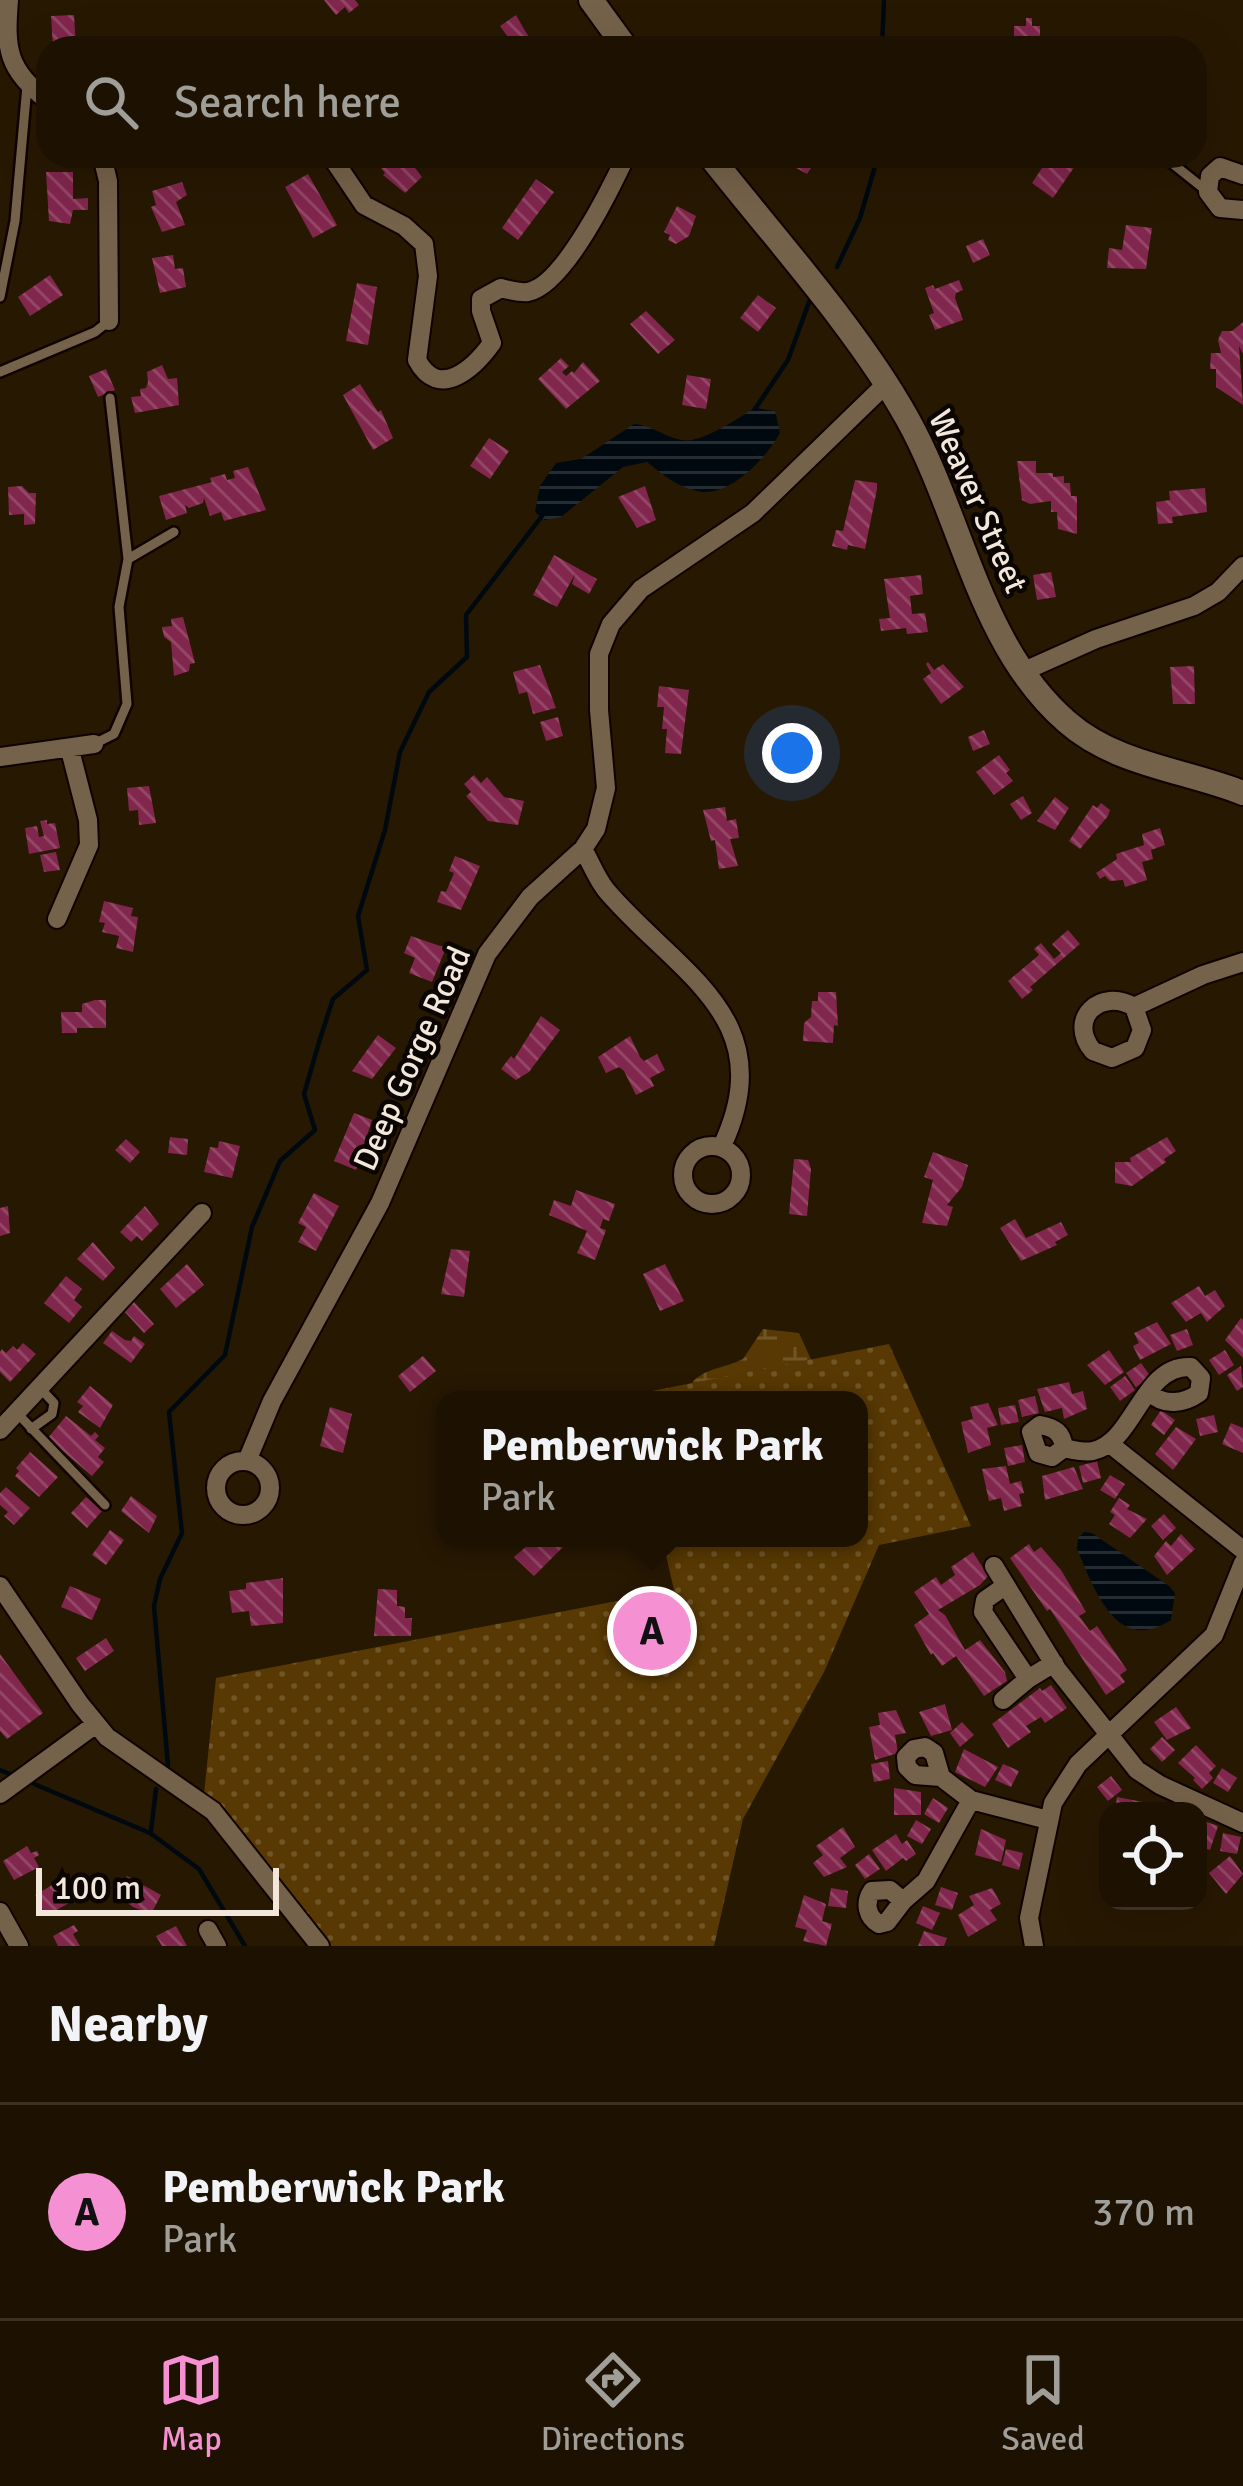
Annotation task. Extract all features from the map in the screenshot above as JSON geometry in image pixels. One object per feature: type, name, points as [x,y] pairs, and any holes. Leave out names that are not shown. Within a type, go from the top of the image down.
[{"type":"street","points":[[9,0],[10,59],[36,92]]},
{"type":"street","points":[[591,0],[617,36]]},
{"type":"street","points":[[1243,175],[1220,166],[1210,176],[1208,192],[1220,208],[1243,210]]},
{"type":"street","points":[[105,168],[110,321]]},
{"type":"street","points":[[339,168],[364,205],[404,226],[424,244],[428,277],[417,360],[431,377],[446,380],[468,372],[493,343],[481,299],[501,288],[526,293],[544,286],[590,228],[620,168]]},
{"type":"street","name":"Weaver Street","points":[[719,168],[886,384],[916,434],[985,598],[1022,672],[1068,723],[1093,740],[1124,755],[1243,794]]},
{"type":"street","name":"Deep Gorge Road","points":[[247,1461],[272,1401],[380,1203],[487,955],[530,897],[584,849],[604,805],[599,654],[611,624],[641,589],[753,513],[886,384]]},
{"type":"street","points":[[1022,672],[1096,639],[1194,606],[1218,592],[1243,566]]},
{"type":"street","points":[[0,757],[94,744]]},
{"type":"street","points":[[57,919],[89,845],[88,820],[70,750]]},
{"type":"street","points":[[584,849],[604,888],[671,951],[723,1014],[738,1057],[740,1084],[722,1146]]},
{"type":"street","points":[[1134,1007],[1243,962]]},
{"type":"street","points":[[0,1430],[202,1214]]},
{"type":"street","points":[[1064,1448],[1091,1452],[1110,1444],[1151,1393]]},
{"type":"street","points":[[1110,1444],[1243,1550]]},
{"type":"street","points":[[1034,1946],[1029,1918],[1054,1803],[1078,1763],[1214,1635],[1243,1563]]},
{"type":"street","points":[[994,1566],[1054,1663],[1119,1750],[1149,1778],[1243,1823]]},
{"type":"street","points":[[0,1586],[96,1724],[132,1756],[213,1811],[320,1946]]},
{"type":"street","points":[[1006,1586],[985,1600],[983,1612],[1028,1679]]},
{"type":"street","points":[[1003,1700],[1054,1663]]},
{"type":"street","points":[[0,1794],[96,1724]]},
{"type":"street","points":[[941,1777],[971,1800],[1048,1820]]},
{"type":"street","points":[[903,1901],[926,1881],[971,1800]]},
{"type":"street","points":[[0,1912],[19,1946]]},
{"type":"lane","points":[[0,297],[15,221],[27,86]]},
{"type":"lane","points":[[1178,168],[1208,192]]},
{"type":"lane","points":[[0,373],[110,321]]},
{"type":"lane","points":[[94,744],[114,734],[127,704],[119,607],[128,559],[110,398]]},
{"type":"lane","points":[[128,559],[173,532]]},
{"type":"lane","points":[[31,1430],[52,1414],[54,1403],[39,1387]]},
{"type":"lane","points":[[16,1412],[105,1505]]},
{"type":"green space","points":[[763,1329],[799,1333],[814,1366],[719,1391],[687,1391],[700,1376],[743,1359]]},
{"type":"green space","points":[[889,1344],[971,1526],[879,1545],[824,1672],[743,1819],[714,1946],[331,1946],[233,1822],[204,1794],[216,1678],[674,1590],[664,1547],[868,1547],[868,1391],[652,1391]]},
{"type":"shaded area","points":[[755,408],[775,411],[780,433],[756,464],[722,489],[689,489],[647,462],[623,467],[561,517],[544,520],[535,512],[540,486],[556,463],[581,459],[634,424],[690,440]]},
{"type":"shaded area","points":[[1084,1532],[1169,1586],[1175,1593],[1171,1620],[1136,1630],[1110,1613],[1077,1549]]},
{"type":"building","points":[[324,0],[355,0],[359,5],[349,13],[345,7],[336,15]]},
{"type":"building","points":[[74,15],[75,36],[52,36],[51,16]]},
{"type":"building","points":[[516,15],[529,36],[507,36],[500,26]]},
{"type":"building","points":[[1026,18],[1032,18],[1032,26],[1040,26],[1040,36],[1014,36],[1014,26],[1026,26]]},
{"type":"building","points":[[381,168],[415,168],[422,177],[405,193]]},
{"type":"building","points":[[1042,168],[1074,168],[1053,198],[1032,183]]},
{"type":"building","points":[[46,172],[73,172],[73,199],[88,198],[88,210],[73,210],[70,224],[49,221]]},
{"type":"building","points":[[308,174],[337,225],[313,238],[285,187]]},
{"type":"building","points":[[536,179],[554,192],[518,240],[502,228]]},
{"type":"building","points":[[182,182],[187,195],[176,202],[185,225],[162,232],[151,207],[156,205],[152,191]]},
{"type":"building","points":[[677,206],[696,216],[689,236],[676,244],[664,232]]},
{"type":"building","points":[[1126,225],[1152,228],[1146,269],[1107,268],[1109,248],[1122,250]]},
{"type":"building","points":[[983,239],[990,255],[973,263],[966,246]]},
{"type":"building","points":[[173,255],[175,269],[183,268],[186,287],[160,293],[152,258]]},
{"type":"building","points":[[50,275],[63,295],[30,316],[18,297]]},
{"type":"building","points":[[959,280],[963,290],[955,298],[963,320],[935,330],[925,288]]},
{"type":"building","points":[[357,283],[377,287],[368,345],[346,341]]},
{"type":"building","points":[[758,295],[776,308],[758,332],[740,318]]},
{"type":"building","points":[[646,311],[675,340],[658,354],[630,324]]},
{"type":"building","points":[[1243,322],[1243,354],[1239,346],[1243,405],[1216,387],[1216,369],[1210,369],[1211,353],[1221,353],[1222,331],[1232,331]]},
{"type":"building","points":[[561,358],[569,366],[562,372],[566,376],[583,362],[600,381],[566,409],[538,379]]},
{"type":"building","points":[[162,365],[168,379],[177,378],[179,405],[135,413],[131,397],[141,396],[147,372]]},
{"type":"building","points":[[106,369],[115,390],[98,397],[89,376]]},
{"type":"building","points":[[687,375],[711,379],[706,409],[682,405]]},
{"type":"building","points":[[360,384],[381,410],[393,438],[373,450],[343,395]]},
{"type":"building","points":[[489,438],[509,451],[490,479],[470,466]]},
{"type":"building","points":[[1017,461],[1036,461],[1036,473],[1064,476],[1064,483],[1070,483],[1071,496],[1077,496],[1077,534],[1058,529],[1051,501],[1030,504],[1022,500]]},
{"type":"building","points":[[248,467],[266,510],[224,521],[221,512],[210,516],[204,498],[203,503],[185,505],[187,513],[166,520],[159,496],[225,474],[227,480],[235,478],[233,471]]},
{"type":"building","points":[[855,480],[877,483],[877,489],[865,549],[848,545],[847,550],[832,546],[836,530],[843,531]]},
{"type":"building","points":[[22,486],[36,493],[35,524],[24,525],[24,514],[9,515],[8,487]]},
{"type":"building","points":[[645,486],[656,520],[637,528],[618,497]]},
{"type":"building","points":[[1205,488],[1207,512],[1158,524],[1156,502],[1170,500],[1169,491]]},
{"type":"building","points":[[554,555],[597,579],[589,594],[572,584],[575,574],[557,607],[533,595]]},
{"type":"building","points":[[1051,572],[1056,597],[1037,600],[1033,575]]},
{"type":"building","points":[[921,575],[923,594],[910,596],[912,614],[925,613],[928,632],[881,631],[879,619],[890,618],[884,579]]},
{"type":"building","points":[[183,617],[195,663],[189,671],[174,676],[171,642],[162,627]]},
{"type":"building","points":[[928,662],[934,670],[943,664],[964,687],[941,704],[923,679],[931,673]]},
{"type":"building","points":[[540,665],[556,708],[533,714],[527,692],[519,694],[513,672]]},
{"type":"building","points":[[1194,666],[1195,704],[1173,704],[1170,667]]},
{"type":"building","points":[[659,686],[689,690],[681,754],[665,753],[667,729],[662,729],[664,707],[657,707]]},
{"type":"building","points":[[558,717],[563,736],[546,741],[540,722]]},
{"type":"building","points":[[984,730],[990,744],[973,751],[968,737]]},
{"type":"building","points":[[999,755],[1013,781],[994,795],[976,772]]},
{"type":"building","points":[[474,775],[481,783],[487,777],[504,797],[524,801],[518,825],[488,821],[466,796],[471,792],[464,784]]},
{"type":"building","points":[[149,786],[156,823],[139,825],[138,810],[129,811],[127,788]]},
{"type":"building","points":[[1023,796],[1032,813],[1021,820],[1010,804]]},
{"type":"building","points":[[1055,797],[1069,808],[1055,830],[1037,821]]},
{"type":"building","points":[[1101,803],[1110,810],[1108,816],[1080,849],[1069,841],[1093,805],[1097,808]]},
{"type":"building","points":[[725,807],[727,821],[736,819],[739,838],[730,839],[738,866],[719,869],[715,840],[711,841],[703,810]]},
{"type":"building","points":[[47,820],[47,824],[55,823],[60,848],[29,854],[25,828],[37,826],[39,837],[44,836],[40,821]]},
{"type":"building","points":[[1160,828],[1165,845],[1151,850],[1153,859],[1142,862],[1147,880],[1125,887],[1123,880],[1100,879],[1096,873],[1117,859],[1116,854],[1144,845],[1142,834]]},
{"type":"building","points":[[56,852],[60,870],[44,872],[40,855]]},
{"type":"building","points":[[455,856],[480,866],[461,910],[437,902],[454,873],[449,871]]},
{"type":"building","points":[[104,901],[133,908],[131,916],[138,917],[133,952],[116,948],[119,936],[102,932],[105,923],[99,922]]},
{"type":"building","points":[[1068,930],[1080,944],[1022,999],[1008,981],[1039,955],[1034,949],[1041,943],[1054,959],[1061,953],[1052,944]]},
{"type":"building","points":[[411,936],[446,948],[432,982],[409,973],[415,958],[404,953]]},
{"type":"building","points":[[818,992],[836,992],[838,1026],[834,1025],[833,1043],[803,1041],[804,1023],[811,1017]]},
{"type":"building","points":[[106,1000],[106,1028],[62,1033],[61,1012],[82,1012],[82,1004]]},
{"type":"building","points":[[541,1016],[560,1030],[529,1072],[516,1080],[501,1069],[511,1056],[514,1059]]},
{"type":"building","points":[[378,1035],[396,1048],[372,1079],[352,1071]]},
{"type":"building","points":[[630,1036],[644,1061],[657,1054],[665,1070],[650,1078],[654,1086],[636,1095],[624,1071],[619,1067],[606,1073],[598,1057]]},
{"type":"building","points":[[354,1113],[372,1120],[356,1170],[334,1161]]},
{"type":"building","points":[[170,1137],[188,1139],[187,1155],[168,1153]]},
{"type":"building","points":[[1167,1137],[1176,1151],[1166,1162],[1132,1186],[1115,1183],[1115,1162],[1131,1162],[1130,1158]]},
{"type":"building","points":[[126,1139],[140,1152],[130,1163],[115,1150]]},
{"type":"building","points":[[219,1141],[240,1146],[232,1178],[204,1172],[210,1147],[218,1148]]},
{"type":"building","points":[[933,1152],[968,1165],[962,1187],[947,1205],[953,1207],[947,1226],[922,1223],[933,1180],[924,1177]]},
{"type":"building","points":[[794,1159],[808,1160],[811,1169],[807,1216],[789,1214]]},
{"type":"building","points":[[576,1190],[615,1204],[609,1221],[603,1219],[600,1228],[606,1230],[595,1260],[577,1253],[587,1231],[549,1215],[554,1200],[571,1206]]},
{"type":"building","points":[[314,1193],[339,1206],[316,1251],[298,1242],[306,1227],[298,1223]]},
{"type":"building","points":[[8,1206],[10,1233],[0,1236],[0,1208]]},
{"type":"building","points":[[145,1206],[159,1224],[142,1241],[137,1236],[131,1242],[120,1232]]},
{"type":"building","points":[[1015,1219],[1026,1238],[1061,1222],[1068,1235],[1021,1261],[1000,1228]]},
{"type":"building","points":[[93,1242],[115,1268],[103,1281],[77,1259]]},
{"type":"building","points":[[451,1249],[470,1251],[464,1297],[441,1294]]},
{"type":"building","points":[[187,1264],[204,1285],[176,1308],[160,1289]]},
{"type":"building","points":[[665,1264],[684,1301],[660,1311],[643,1274]]},
{"type":"building","points":[[66,1276],[82,1289],[74,1300],[82,1307],[69,1323],[44,1303]]},
{"type":"building","points":[[1199,1286],[1205,1296],[1215,1290],[1225,1306],[1207,1322],[1201,1313],[1186,1322],[1171,1303]]},
{"type":"building","points":[[133,1301],[154,1324],[144,1333],[123,1310]]},
{"type":"building","points":[[1243,1320],[1243,1358],[1225,1340]]},
{"type":"building","points":[[1157,1322],[1171,1344],[1140,1360],[1133,1346],[1139,1343],[1134,1333]]},
{"type":"building","points":[[1187,1329],[1193,1345],[1177,1351],[1170,1335]]},
{"type":"building","points":[[112,1331],[125,1340],[134,1336],[145,1344],[131,1363],[103,1343]]},
{"type":"building","points":[[23,1343],[36,1354],[10,1382],[0,1372],[0,1352],[13,1346],[17,1350]]},
{"type":"building","points":[[1109,1350],[1124,1372],[1105,1385],[1087,1365]]},
{"type":"building","points":[[1225,1350],[1234,1365],[1219,1375],[1209,1360]]},
{"type":"building","points":[[423,1356],[436,1371],[410,1392],[398,1376]]},
{"type":"building","points":[[1141,1363],[1151,1377],[1136,1387],[1126,1373]]},
{"type":"building","points":[[1241,1366],[1243,1387],[1237,1391],[1227,1375]]},
{"type":"building","points":[[1125,1376],[1135,1390],[1120,1401],[1110,1387]]},
{"type":"building","points":[[1069,1382],[1072,1394],[1083,1391],[1087,1409],[1064,1419],[1062,1408],[1045,1412],[1037,1389]]},
{"type":"building","points":[[90,1386],[113,1405],[100,1428],[78,1412],[83,1406],[77,1402]]},
{"type":"building","points":[[1035,1396],[1039,1413],[1022,1417],[1018,1400]]},
{"type":"building","points":[[988,1403],[998,1425],[987,1428],[991,1445],[968,1453],[961,1422],[973,1419],[970,1407]]},
{"type":"building","points":[[1015,1405],[1019,1422],[1001,1425],[998,1408]]},
{"type":"building","points":[[330,1407],[352,1414],[343,1453],[320,1446]]},
{"type":"building","points":[[1161,1410],[1175,1420],[1164,1435],[1151,1425]]},
{"type":"building","points":[[1214,1415],[1218,1432],[1200,1436],[1196,1419]]},
{"type":"building","points":[[66,1416],[91,1436],[95,1432],[99,1436],[95,1440],[105,1448],[98,1457],[104,1462],[92,1476],[48,1438]]},
{"type":"building","points":[[1231,1423],[1243,1428],[1243,1453],[1222,1444]]},
{"type":"building","points":[[1176,1427],[1196,1439],[1173,1470],[1155,1454]]},
{"type":"building","points":[[1022,1445],[1025,1462],[1008,1466],[1004,1448]]},
{"type":"building","points":[[30,1452],[58,1477],[39,1497],[15,1476]]},
{"type":"building","points":[[1097,1461],[1101,1478],[1083,1483],[1079,1466]]},
{"type":"building","points":[[1006,1466],[1010,1484],[1021,1481],[1024,1493],[1019,1494],[1022,1506],[1004,1511],[1001,1498],[989,1501],[982,1469]]},
{"type":"building","points":[[1074,1467],[1083,1489],[1045,1500],[1042,1476]]},
{"type":"building","points":[[1110,1475],[1125,1484],[1115,1499],[1100,1490]]},
{"type":"building","points":[[6,1487],[30,1508],[14,1525],[0,1505],[0,1493]]},
{"type":"building","points":[[131,1496],[157,1516],[149,1533],[121,1511]]},
{"type":"building","points":[[86,1497],[102,1511],[87,1528],[71,1513]]},
{"type":"building","points":[[1119,1498],[1130,1505],[1127,1509],[1147,1519],[1130,1538],[1109,1524]]},
{"type":"building","points":[[1164,1514],[1176,1528],[1163,1540],[1151,1526]]},
{"type":"building","points":[[110,1530],[124,1540],[106,1565],[92,1555]]},
{"type":"building","points":[[1181,1534],[1195,1549],[1167,1575],[1154,1556],[1166,1541],[1171,1546]]},
{"type":"building","points":[[1029,1544],[1034,1552],[1041,1547],[1061,1570],[1086,1612],[1079,1616],[1090,1631],[1097,1626],[1127,1670],[1120,1675],[1125,1682],[1106,1695],[1010,1558]]},
{"type":"building","points":[[526,1547],[563,1547],[534,1576],[514,1557]]},
{"type":"building","points":[[973,1552],[988,1576],[938,1610],[965,1650],[980,1640],[1005,1672],[1007,1681],[984,1696],[956,1656],[942,1666],[931,1655],[914,1625],[929,1614],[914,1592],[936,1577],[941,1585],[955,1575],[951,1567]]},
{"type":"building","points":[[283,1578],[283,1623],[251,1626],[249,1611],[232,1613],[229,1591],[246,1589],[246,1583]]},
{"type":"building","points":[[70,1586],[101,1599],[92,1620],[61,1607]]},
{"type":"building","points":[[378,1589],[397,1590],[397,1606],[405,1607],[405,1618],[412,1618],[411,1636],[374,1636]]},
{"type":"building","points":[[106,1638],[114,1651],[85,1671],[76,1658]]},
{"type":"building","points":[[0,1654],[43,1713],[7,1739],[0,1731]]},
{"type":"building","points":[[1051,1685],[1067,1708],[1045,1723],[1041,1717],[1026,1726],[1031,1732],[1008,1748],[992,1724]]},
{"type":"building","points":[[945,1704],[952,1730],[931,1736],[919,1712]]},
{"type":"building","points":[[1176,1707],[1191,1728],[1167,1740],[1154,1722]]},
{"type":"building","points":[[896,1710],[906,1733],[895,1735],[898,1753],[875,1760],[869,1727],[880,1725],[878,1713]]},
{"type":"building","points":[[962,1722],[974,1735],[960,1747],[950,1733]]},
{"type":"building","points":[[1162,1737],[1175,1750],[1162,1762],[1150,1749]]},
{"type":"building","points":[[1196,1745],[1216,1766],[1209,1773],[1213,1778],[1202,1789],[1178,1763]]},
{"type":"building","points":[[964,1749],[998,1767],[985,1787],[955,1772]]},
{"type":"building","points":[[888,1761],[890,1779],[874,1782],[871,1764]]},
{"type":"building","points":[[1003,1764],[1019,1771],[1011,1787],[995,1780]]},
{"type":"building","points":[[1222,1768],[1237,1778],[1228,1792],[1213,1783]]},
{"type":"building","points":[[1111,1776],[1122,1790],[1108,1801],[1097,1787]]},
{"type":"building","points":[[894,1788],[921,1792],[921,1815],[894,1815]]},
{"type":"building","points":[[933,1798],[948,1808],[939,1823],[924,1814]]},
{"type":"building","points":[[916,1820],[931,1829],[922,1844],[907,1836]]},
{"type":"building","points":[[1207,1822],[1218,1826],[1207,1849]]},
{"type":"building","points":[[843,1827],[855,1847],[840,1858],[847,1867],[824,1877],[813,1863],[823,1855],[816,1846]]},
{"type":"building","points":[[981,1829],[1006,1840],[1001,1862],[975,1855]]},
{"type":"building","points":[[1223,1833],[1241,1837],[1237,1854],[1220,1851]]},
{"type":"building","points":[[896,1834],[916,1854],[886,1871],[872,1850]]},
{"type":"building","points":[[27,1846],[31,1853],[37,1851],[34,1858],[39,1867],[14,1880],[3,1861]]},
{"type":"building","points":[[1006,1849],[1023,1853],[1019,1870],[1002,1865]]},
{"type":"building","points":[[869,1854],[880,1869],[865,1879],[855,1865]]},
{"type":"building","points":[[1230,1856],[1243,1874],[1226,1894],[1209,1873]]},
{"type":"building","points":[[127,1876],[161,1895],[151,1914],[117,1895]]},
{"type":"building","points":[[54,1884],[60,1895],[71,1890],[76,1899],[46,1916],[35,1895]]},
{"type":"building","points":[[941,1887],[958,1893],[952,1910],[935,1905]]},
{"type":"building","points":[[831,1888],[848,1891],[846,1908],[828,1906]]},
{"type":"building","points":[[992,1888],[1001,1904],[990,1910],[997,1920],[968,1937],[958,1915],[974,1905],[969,1896]]},
{"type":"building","points":[[804,1895],[826,1904],[822,1921],[832,1924],[826,1946],[803,1941],[807,1930],[795,1927]]},
{"type":"building","points":[[923,1906],[940,1913],[932,1930],[916,1923]]},
{"type":"building","points":[[74,1925],[80,1946],[58,1946],[53,1936]]},
{"type":"building","points":[[176,1926],[187,1946],[162,1946],[156,1936]]},
{"type":"building","points":[[924,1931],[947,1938],[944,1946],[918,1946]]},
{"type":"waterway","points":[[882,36],[884,0]]},
{"type":"waterway","points":[[837,267],[860,218],[875,168]]},
{"type":"waterway","points":[[755,409],[788,360],[809,302]]},
{"type":"waterway","points":[[168,1765],[154,1606],[160,1579],[182,1533],[169,1412],[225,1355],[252,1227],[280,1161],[315,1130],[304,1094],[333,999],[367,970],[358,916],[385,830],[400,752],[429,692],[467,657],[466,615],[542,516]]},
{"type":"waterway","points":[[0,1770],[17,1777]]},
{"type":"waterway","points":[[27,1781],[150,1833],[199,1869],[245,1946]]},
{"type":"waterway","points":[[151,1831],[156,1789]]},
{"type":"place","name":"Pemberwick Park","points":[[652,1631]]}]
